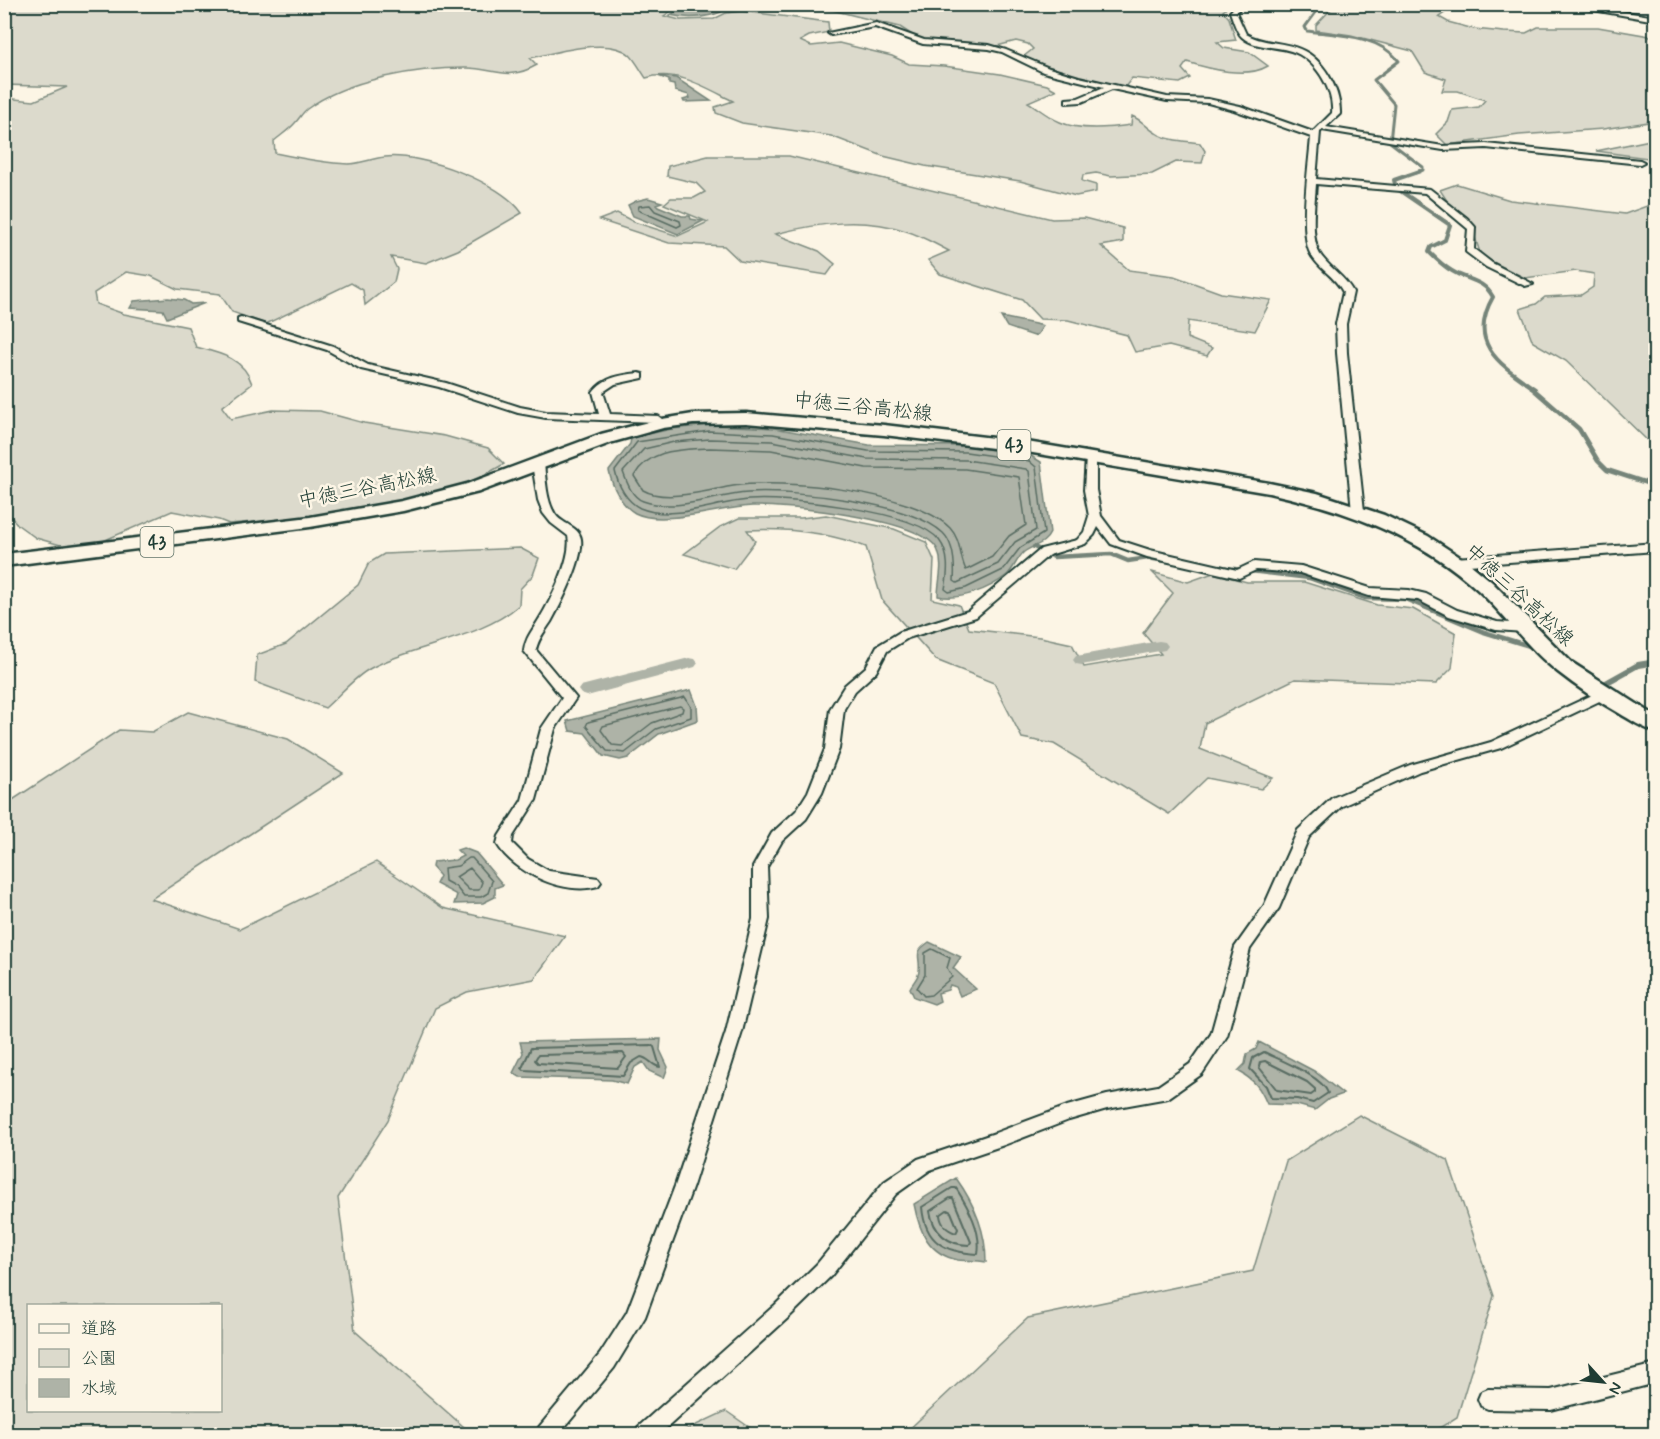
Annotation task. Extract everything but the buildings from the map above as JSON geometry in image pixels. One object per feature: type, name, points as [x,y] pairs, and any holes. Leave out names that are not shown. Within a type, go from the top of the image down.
[{"type":"main road","name":"中徳三谷高松線","points":[[4,560],[310,522],[403,506],[473,488],[606,438],[662,423],[722,418],[778,420],[980,440],[1269,488],[1358,511],[1400,528],[1455,562],[1485,586],[1564,667],[1603,694],[1656,725]]},
{"type":"street","points":[[1241,4],[1233,12],[1243,35],[1262,43],[1302,52],[1326,77],[1338,109],[1331,120],[1318,132],[1310,243],[1320,260],[1331,269],[1348,292],[1341,324],[1342,353],[1358,511]]},
{"type":"street","points":[[1562,4],[1656,19]]},
{"type":"street","points":[[831,33],[876,26],[923,42],[989,47],[1004,51],[1046,70],[1167,99],[1208,101],[1318,132],[1387,138],[1443,148],[1486,146],[1640,162]]},
{"type":"street","points":[[1069,101],[1079,100],[1113,86]]},
{"type":"street","points":[[1313,181],[1427,191],[1472,229],[1469,250],[1489,265],[1528,284]]},
{"type":"street","points":[[241,320],[330,348],[365,367],[442,385],[518,410],[546,415],[658,419],[662,423]]},
{"type":"street","points":[[605,416],[598,392],[601,387],[624,378],[639,376]]},
{"type":"street","points":[[1091,457],[1090,490],[1095,516],[1115,542],[1147,553],[1239,574],[1254,566],[1301,570],[1369,592],[1422,597],[1453,613],[1496,626],[1524,628]]},
{"type":"street","points":[[538,464],[546,509],[553,520],[571,531],[575,538],[574,551],[562,585],[545,621],[530,644],[530,651],[569,698],[548,729],[529,800],[506,836],[504,844],[515,858],[532,871],[567,881],[593,882]]},
{"type":"street","points":[[546,1434],[607,1361],[635,1317],[684,1186],[734,1032],[761,919],[760,867],[777,837],[801,815],[815,794],[832,749],[837,709],[850,688],[871,669],[882,650],[904,635],[972,614],[1045,552],[1081,542],[1090,533],[1095,516]]},
{"type":"street","points":[[1455,562],[1656,547]]},
{"type":"street","points":[[645,1434],[782,1311],[824,1270],[890,1188],[924,1164],[998,1140],[1067,1113],[1107,1102],[1162,1093],[1196,1069],[1219,1036],[1243,947],[1271,908],[1303,834],[1337,802],[1415,768],[1496,744],[1603,694]]},
{"type":"street","points":[[1488,1399],[1551,1400],[1656,1373]]},
{"type":"green space","points":[[681,4],[664,16],[680,20],[714,19],[726,13],[741,11],[828,22],[829,32],[809,36],[800,41],[811,46],[839,43],[892,56],[909,64],[944,66],[1000,74],[1047,85],[1056,90],[1028,102],[1056,120],[1076,127],[1104,128],[1131,125],[1132,116],[1166,138],[1200,143],[1205,151],[1202,163],[1176,162],[1152,174],[1111,176],[1096,173],[1083,175],[1082,181],[1096,185],[1096,192],[1076,196],[1020,181],[925,166],[883,156],[831,136],[742,123],[716,113],[715,107],[733,101],[701,85],[680,78],[657,76],[646,78],[630,55],[621,49],[609,47],[596,46],[567,50],[530,58],[537,65],[517,73],[466,68],[426,70],[362,83],[342,90],[307,109],[293,126],[274,141],[275,153],[348,164],[385,157],[401,157],[440,165],[460,172],[497,191],[522,213],[458,250],[426,263],[391,257],[397,269],[394,282],[365,305],[363,290],[351,283],[266,324],[232,312],[220,294],[177,289],[151,276],[126,272],[94,293],[96,304],[124,314],[188,327],[196,347],[222,354],[237,362],[252,384],[222,407],[231,419],[273,410],[320,411],[364,423],[445,436],[488,448],[504,464],[440,493],[370,509],[229,524],[172,511],[103,541],[64,546],[36,538],[18,525],[5,510],[5,98],[34,101],[67,87],[5,85],[5,5]]},
{"type":"green space","points":[[1434,4],[1446,12],[1439,17],[1448,22],[1474,29],[1526,33],[1538,27],[1598,27],[1655,37],[1655,121],[1603,129],[1519,135],[1447,145],[1436,134],[1448,122],[1452,110],[1479,107],[1485,100],[1458,91],[1442,91],[1446,79],[1425,72],[1412,51],[1351,35],[1316,30],[1316,25],[1335,5]]},
{"type":"green space","points":[[812,5],[1230,5],[1223,11],[1229,18],[1236,40],[1217,42],[1224,48],[1249,52],[1268,66],[1249,72],[1228,72],[1187,62],[1182,69],[1190,78],[1180,83],[1132,78],[1125,87],[1081,78],[1023,57],[1033,49],[1028,44],[1016,41],[997,46],[920,40],[900,27]]},
{"type":"green space","points":[[1655,139],[1655,159],[1596,151]]},
{"type":"green space","points":[[708,156],[789,156],[1052,219],[1084,218],[1123,228],[1123,242],[1101,246],[1129,270],[1174,276],[1221,293],[1271,300],[1255,331],[1188,321],[1187,338],[1212,348],[1207,356],[1169,346],[1135,352],[1127,335],[1068,320],[1040,319],[1022,300],[940,274],[928,260],[949,251],[917,235],[890,227],[840,223],[775,234],[819,251],[835,264],[827,275],[740,261],[724,246],[669,243],[599,220],[617,213],[634,222],[678,236],[708,222],[664,204],[671,198],[694,198],[705,192],[696,183],[667,176],[668,166]]},
{"type":"green space","points":[[1457,184],[1510,200],[1625,214],[1655,203],[1655,448],[1566,361],[1533,342],[1520,309],[1536,304],[1545,297],[1581,295],[1593,287],[1594,274],[1576,271],[1525,278],[1481,256],[1474,234],[1453,210],[1440,190]]},
{"type":"green space","points":[[826,515],[894,529],[926,542],[934,560],[932,599],[959,605],[969,629],[1040,637],[1072,644],[1084,667],[1161,654],[1143,633],[1173,593],[1152,572],[1188,582],[1213,573],[1247,582],[1304,582],[1377,605],[1413,609],[1456,633],[1452,668],[1436,684],[1295,679],[1205,723],[1200,749],[1273,778],[1261,789],[1207,778],[1169,814],[1054,744],[1022,738],[994,683],[936,660],[882,600],[866,547],[808,532],[747,530],[755,541],[734,569],[684,554],[720,527],[739,518],[801,518]]},
{"type":"green space","points":[[520,548],[539,558],[533,575],[520,589],[519,605],[487,626],[407,653],[371,668],[353,681],[325,708],[255,682],[257,655],[286,644],[358,585],[369,563],[384,554]]},
{"type":"green space","points":[[188,712],[288,739],[343,773],[151,899],[240,929],[376,862],[443,908],[565,936],[534,979],[467,992],[435,1008],[388,1120],[338,1198],[355,1331],[472,1434],[5,1434],[5,805],[119,730],[152,732]]},
{"type":"green space","points":[[1359,1115],[1448,1160],[1494,1296],[1457,1417],[1430,1434],[904,1434],[1028,1318],[1253,1271],[1286,1161]]},
{"type":"green space","points":[[726,1411],[759,1434],[677,1434]]},
{"type":"water","points":[[690,4],[723,5],[721,12],[709,16],[670,15]]},
{"type":"water","points":[[658,76],[676,78],[711,101],[684,102],[683,100],[690,98],[689,95],[675,91],[674,85],[669,84],[669,80]]},
{"type":"water","points":[[648,198],[662,202],[656,204],[658,206],[682,216],[690,216],[691,219],[703,221],[678,234],[633,216],[628,205]]},
{"type":"water","points":[[168,298],[184,300],[191,304],[205,303],[167,318],[163,310],[130,308],[134,301]]},
{"type":"water","points":[[1001,317],[1043,326],[1034,336],[1007,327]]},
{"type":"water","points":[[709,425],[774,428],[869,445],[967,446],[1031,456],[1041,462],[1050,533],[1042,542],[1024,552],[1009,573],[1000,580],[974,593],[947,597],[938,596],[941,568],[938,551],[928,540],[909,530],[883,522],[822,511],[769,506],[739,507],[660,518],[647,517],[630,510],[615,489],[609,471],[630,444],[631,438],[671,429]]},
{"type":"water","points":[[691,690],[697,706],[698,720],[659,734],[628,758],[620,760],[603,756],[585,733],[570,731],[567,721]]},
{"type":"water","points":[[463,848],[476,853],[503,885],[495,888],[495,897],[483,903],[454,904],[457,895],[436,884],[440,876],[432,867],[433,862],[455,860],[463,856],[457,850]]},
{"type":"water","points":[[929,942],[961,957],[953,968],[976,989],[960,996],[956,987],[950,985],[948,990],[938,993],[940,1001],[934,1004],[914,997],[910,988],[919,973],[918,955]]},
{"type":"water","points":[[661,1039],[660,1050],[668,1067],[664,1078],[649,1071],[643,1062],[635,1067],[627,1084],[612,1080],[520,1077],[513,1073],[523,1053],[520,1042]]},
{"type":"water","points":[[1259,1042],[1314,1071],[1343,1094],[1329,1099],[1315,1110],[1297,1105],[1267,1104],[1256,1084],[1238,1071],[1245,1064],[1247,1054],[1256,1049]]},
{"type":"water","points":[[956,1178],[978,1218],[984,1239],[986,1262],[948,1257],[932,1246],[922,1232],[914,1204]]},
{"type":"waterway","points":[[1322,4],[1305,27],[1307,31],[1344,35],[1369,41],[1390,52],[1399,61],[1374,80],[1394,104],[1390,142],[1423,167],[1423,170],[1415,173]]},
{"type":"waterway","points":[[1420,171],[1394,180],[1396,188],[1450,225],[1445,240],[1431,247],[1429,252],[1449,269],[1489,291],[1493,297],[1483,328],[1485,340],[1491,352],[1500,362],[1535,389]]},
{"type":"waterway","points":[[1532,388],[1579,429],[1598,461],[1607,470],[1656,486]]},
{"type":"waterway","points":[[1034,547],[1054,557],[1111,554],[1128,561],[1148,558],[1166,561]]},
{"type":"waterway","points":[[1226,568],[1309,578],[1365,598],[1405,599],[1484,632],[1536,648]]},
{"type":"waterway","points":[[1082,660],[1159,646]]},
{"type":"waterway","points":[[1559,654],[1571,662]]},
{"type":"waterway","points":[[1569,661],[1604,684],[1638,665],[1656,662]]},
{"type":"waterway","points":[[587,690],[689,663]]}]
